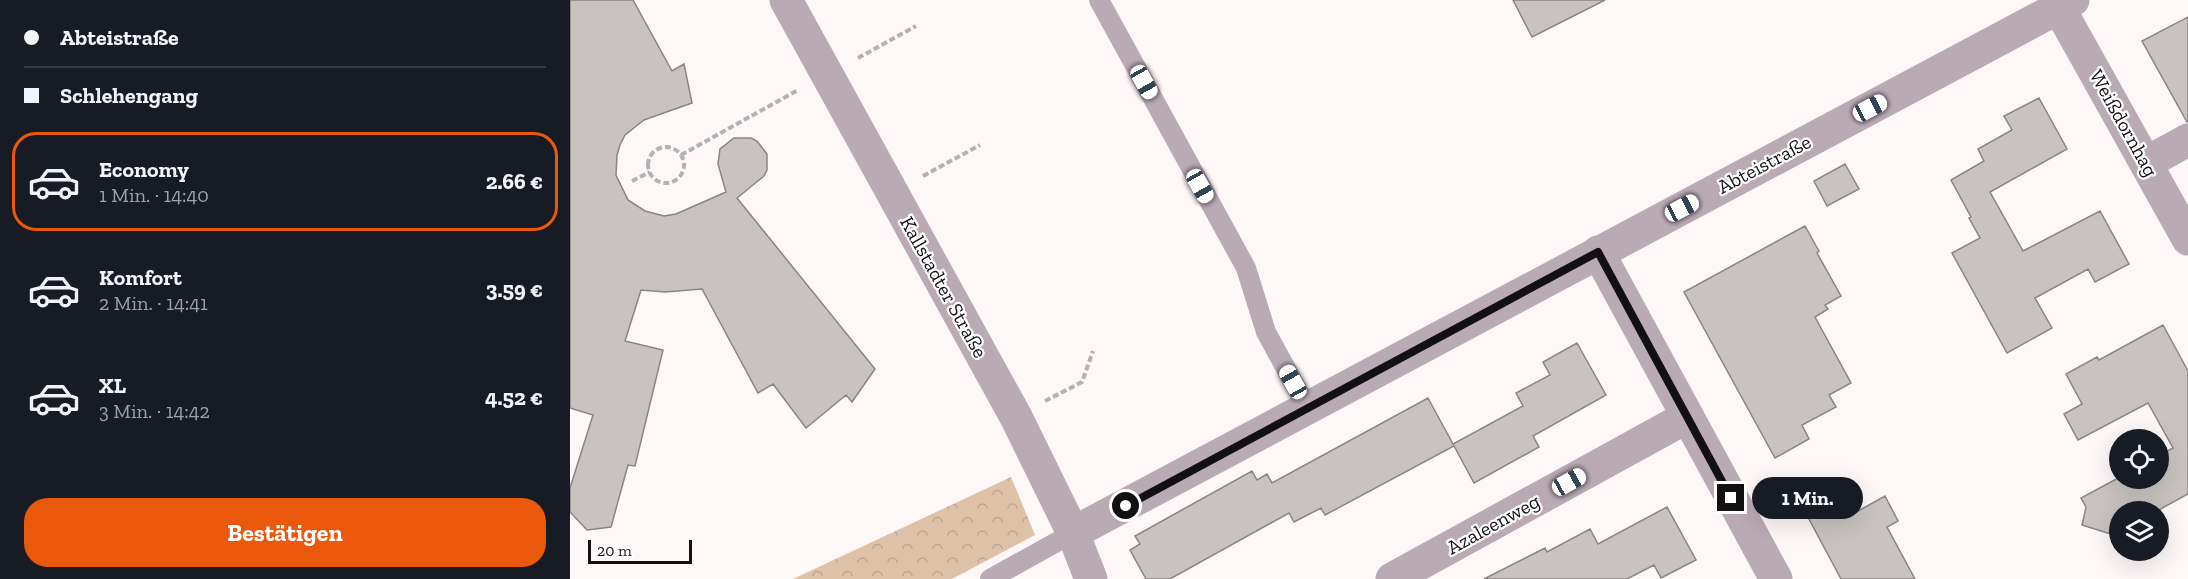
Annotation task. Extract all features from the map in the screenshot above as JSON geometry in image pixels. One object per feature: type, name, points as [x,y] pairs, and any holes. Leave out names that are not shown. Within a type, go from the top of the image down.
[{"type":"street","name":"Kallstadter Straße","points":[[786,0],[1016,417],[1073,533],[1091,579]]},
{"type":"street","name":"Abteistraße","points":[[1073,533],[2066,4]]},
{"type":"street","name":"Weißdornhag","points":[[2066,4],[2146,163],[2188,239]]},
{"type":"street","points":[[2146,163],[2188,140]]},
{"type":"street","points":[[1598,252],[1776,579]]},
{"type":"street","name":"Azaleenweg","points":[[1392,579],[1687,417]]},
{"type":"lane","points":[[1099,0],[1246,268],[1266,332],[1308,409]]},
{"type":"lane","points":[[990,579],[1073,533]]},
{"type":"path","points":[[681,155],[916,26]]},
{"type":"path","points":[[892,194],[980,145]]},
{"type":"path","points":[[671,148],[681,155],[683,172],[671,183],[660,182],[650,172],[651,158],[659,149],[671,148]]},
{"type":"path","points":[[632,181],[650,172]]},
{"type":"path","points":[[1016,417],[1082,382],[1093,351]]},
{"type":"green space","points":[[1011,477],[1035,535],[952,579],[793,579]]},
{"type":"building","points":[[570,0],[633,0],[672,71],[684,64],[692,103],[644,120],[625,135],[620,145],[616,175],[628,200],[645,211],[664,216],[676,214],[726,192],[718,164],[720,149],[734,138],[751,138],[757,141],[767,154],[767,170],[764,176],[737,198],[875,369],[852,402],[846,395],[806,428],[773,384],[758,393],[702,289],[665,292],[641,290],[625,341],[663,350],[635,466],[628,465],[611,527],[587,530],[570,512],[570,488],[593,415],[570,408]]},
{"type":"building","points":[[1513,0],[1605,0],[1532,37]]},
{"type":"building","points":[[2188,17],[2188,121],[2187,122],[2142,41]]},
{"type":"building","points":[[2039,98],[2067,149],[1990,192],[2023,251],[2100,211],[2129,264],[2095,282],[2088,269],[2035,298],[2052,328],[2007,353],[1952,253],[1980,238],[1951,180],[1984,161],[1978,149],[2012,130],[2004,116]]},
{"type":"building","points":[[1845,164],[1859,189],[1827,206],[1814,181]]},
{"type":"building","points":[[1805,226],[1841,296],[1825,305],[1828,309],[1815,317],[1851,383],[1829,395],[1836,407],[1802,425],[1809,439],[1775,458],[1684,292]]},
{"type":"building","points":[[2163,325],[2188,371],[2188,494],[2169,504],[2169,501],[2109,501],[2109,534],[2082,525],[2086,507],[2081,498],[2109,483],[2109,489],[2169,489],[2169,450],[2173,448],[2169,441],[2169,429],[2162,429],[2148,403],[2078,440],[2064,414],[2082,404],[2066,374],[2097,357],[2099,360]]},
{"type":"building","points":[[1577,343],[1606,395],[1533,436],[1539,447],[1474,483],[1453,444],[1523,406],[1516,393],[1550,375],[1543,362]]},
{"type":"building","points":[[1428,398],[1454,446],[1325,515],[1321,508],[1294,522],[1289,513],[1170,579],[1146,579],[1130,550],[1140,544],[1135,536],[1252,471],[1257,480],[1267,474],[1272,483]]},
{"type":"building","points":[[1885,496],[1898,521],[1887,527],[1915,579],[1841,579],[1809,519],[1843,501],[1851,515]]},
{"type":"building","points":[[1667,507],[1696,560],[1661,578],[1654,565],[1627,579],[1484,579],[1545,548],[1547,552],[1590,529],[1598,544]]},
{"type":"route","points":[[1126,506],[1598,252],[1731,498]]}]
